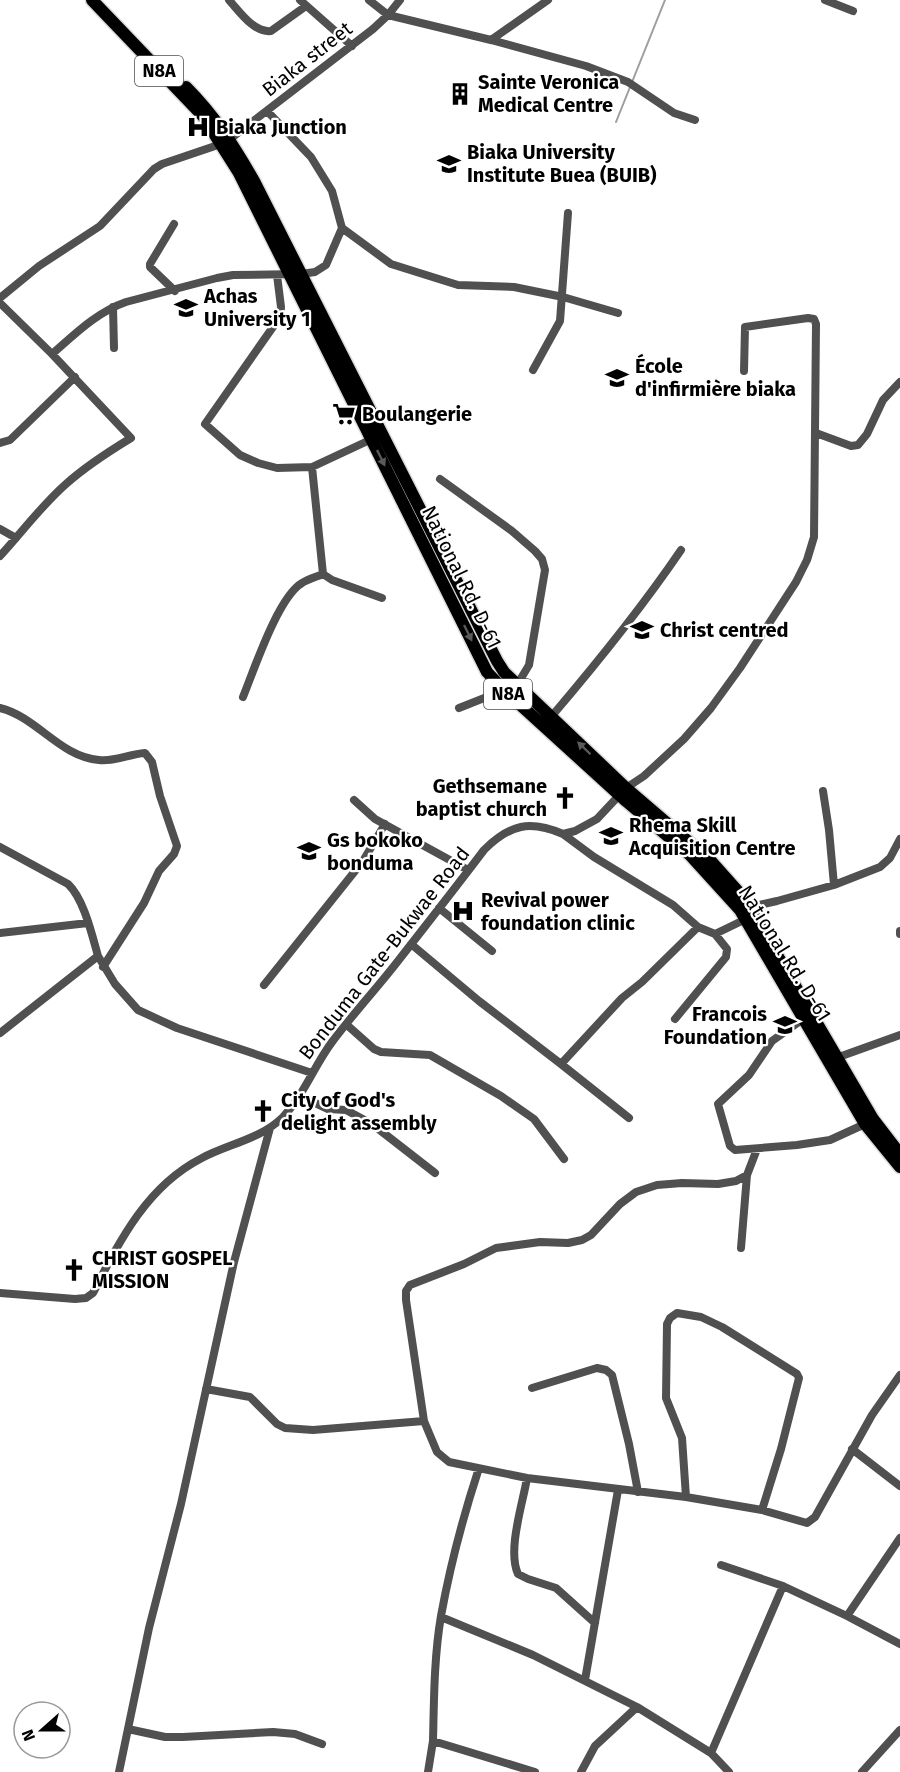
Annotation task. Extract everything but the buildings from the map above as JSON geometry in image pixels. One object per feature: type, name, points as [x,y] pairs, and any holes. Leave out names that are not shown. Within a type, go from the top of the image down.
[{"type":"highway","name":"N8A","points":[[92,0],[226,142]]},
{"type":"highway","name":"N8A","points":[[102,0],[136,38],[201,102],[226,142]]},
{"type":"highway","name":"National Rd. D-61","points":[[226,142],[254,181],[289,274],[487,672],[504,690],[622,791],[710,860],[748,913],[873,1119],[900,1154]]},
{"type":"highway","name":"National Rd. D-61","points":[[289,274],[504,672],[622,791]]},
{"type":"highway","name":"National Rd. D-61","points":[[748,913],[803,1019],[865,1124],[900,1167]]},
{"type":"street","points":[[229,0],[258,30],[265,32],[271,31],[303,3],[352,46]]},
{"type":"street","points":[[369,0],[388,15],[585,66],[628,82],[674,113],[695,120]]},
{"type":"street","name":"Biaka street","points":[[0,298],[39,266],[100,226],[154,169],[162,164],[226,142],[352,46],[388,15],[400,0]]},
{"type":"street","points":[[491,40],[549,0]]},
{"type":"street","points":[[825,0],[853,11]]},
{"type":"street","points":[[52,354],[80,329],[113,307],[217,278],[233,275],[315,272],[326,265],[342,228],[332,191],[311,157],[267,111]]},
{"type":"street","points":[[533,370],[560,321],[568,213]]},
{"type":"street","points":[[174,224],[150,264],[175,291]]},
{"type":"street","points":[[342,228],[391,264],[458,285],[514,287],[563,297],[618,313]]},
{"type":"street","points":[[289,274],[280,317],[205,424],[240,455],[278,468],[312,467],[372,439]]},
{"type":"street","points":[[0,303],[75,377],[131,438],[94,461],[66,484],[0,556]]},
{"type":"street","points":[[113,307],[114,348]]},
{"type":"street","points":[[563,834],[575,831],[597,819],[622,791],[663,760],[711,708],[796,582],[807,560],[814,537],[816,324],[814,319],[745,327],[744,371]]},
{"type":"street","points":[[0,443],[10,440],[75,377]]},
{"type":"street","points":[[816,433],[851,446],[858,445],[867,434],[883,400],[900,382]]},
{"type":"street","points":[[312,467],[323,574]]},
{"type":"street","points":[[441,478],[512,531],[542,559],[545,570],[529,664],[518,685],[459,708]]},
{"type":"street","points":[[0,529],[16,538]]},
{"type":"street","points":[[551,717],[597,664],[681,550]]},
{"type":"street","points":[[323,574],[332,580],[382,598]]},
{"type":"street","points":[[243,697],[270,628],[285,602],[300,583],[323,574]]},
{"type":"street","points":[[0,708],[20,716],[79,756],[111,761],[145,753],[152,762],[160,796],[177,846],[103,967]]},
{"type":"street","points":[[823,791],[834,885]]},
{"type":"street","points":[[354,800],[375,819],[468,870]]},
{"type":"street","points":[[264,985],[363,861],[385,824]]},
{"type":"street","name":"Bonduma Gate-Bukwae Road","points":[[0,1293],[75,1299],[86,1298],[93,1293],[130,1226],[165,1183],[179,1171],[205,1157],[251,1138],[281,1119],[300,1095],[332,1042],[468,870],[496,838],[508,830],[519,826],[533,826],[549,828],[563,834],[594,857],[673,905],[698,927],[715,934]]},
{"type":"street","points":[[675,1018],[726,957],[727,949],[715,934],[748,913],[834,885],[880,867],[890,858],[900,839]]},
{"type":"street","points":[[0,847],[73,888],[103,967],[138,1010],[177,1028],[312,1073]]},
{"type":"street","points":[[439,908],[492,951]]},
{"type":"street","points":[[0,933],[88,923]]},
{"type":"street","points":[[561,1064],[609,1010],[642,982],[698,927]]},
{"type":"street","points":[[411,944],[629,1118]]},
{"type":"street","points":[[0,1033],[98,956]]},
{"type":"street","points":[[803,1019],[772,1041],[749,1075],[718,1104],[730,1146],[735,1150],[757,1149],[830,1140],[865,1124]]},
{"type":"street","points":[[347,1025],[374,1049],[381,1052],[430,1055],[501,1096],[534,1119],[564,1159]]},
{"type":"street","points":[[836,1058],[900,1035]]},
{"type":"street","points":[[300,1095],[328,1109],[346,1110],[372,1124],[435,1173]]},
{"type":"street","points":[[119,1772],[149,1628],[181,1504],[234,1262],[270,1128]]},
{"type":"street","points":[[741,1248],[747,1175],[757,1149]]},
{"type":"street","points":[[747,1175],[736,1181],[718,1184],[657,1185],[636,1192],[620,1204],[591,1235],[582,1240],[568,1243],[540,1242],[496,1248],[464,1264],[410,1285],[406,1291],[406,1300],[424,1421],[437,1452],[449,1462],[527,1478],[686,1497],[762,1510],[807,1523],[812,1521],[852,1449],[900,1375]]},
{"type":"street","points":[[686,1497],[682,1438],[666,1398],[667,1324],[670,1318],[677,1313],[701,1317],[722,1327],[797,1374],[799,1378],[781,1449],[762,1510]]},
{"type":"street","points":[[532,1388],[597,1368],[606,1370],[612,1375],[638,1492]]},
{"type":"street","points":[[207,1389],[250,1397],[277,1424],[285,1428],[313,1430],[424,1421]]},
{"type":"street","points":[[852,1449],[900,1486]]},
{"type":"street","points":[[429,1772],[441,1617],[461,1524],[479,1468]]},
{"type":"street","points":[[527,1478],[516,1536],[514,1561],[518,1574],[556,1588],[595,1623]]},
{"type":"street","points":[[585,1680],[618,1490]]},
{"type":"street","points":[[847,1616],[900,1538]]},
{"type":"street","points":[[721,1565],[783,1586],[900,1644]]},
{"type":"street","points":[[711,1753],[783,1586]]},
{"type":"street","points":[[441,1617],[487,1635],[585,1680],[637,1707],[711,1753],[729,1772]]},
{"type":"street","points":[[581,1772],[595,1746],[637,1707]]},
{"type":"street","points":[[128,1729],[165,1737],[273,1732],[295,1734],[322,1744]]},
{"type":"street","points":[[862,1772],[900,1730]]},
{"type":"street","points":[[433,1741],[535,1772]]},
{"type":"waterway","points":[[616,122],[665,0]]},
{"type":"place","name":"Sainte Veronica Medical Centre","points":[[460,94]]},
{"type":"place","name":"Biaka Junction","points":[[198,127]]},
{"type":"place","name":"Biaka University Institute Buea (BUIB)","points":[[449,164]]},
{"type":"place","name":"Achas University 1","points":[[186,308]]},
{"type":"place","name":"École d'infirmière biaka","points":[[617,378]]},
{"type":"place","name":"Boulangerie","points":[[344,414]]},
{"type":"place","name":"Christ centred","points":[[642,630]]},
{"type":"place","name":"Gethsemane baptist church","points":[[565,798]]},
{"type":"place","name":"Rhema Skill Acquisition Centre","points":[[611,836]]},
{"type":"place","name":"Gs bokoko bonduma","points":[[309,851]]},
{"type":"place","name":"Revival power foundation clinic","points":[[463,911]]},
{"type":"place","name":"Francois Foundation","points":[[785,1025]]},
{"type":"place","name":"City of God's delight assembly","points":[[263,1111]]},
{"type":"place","name":"CHRIST GOSPEL MISSION","points":[[74,1270]]}]
